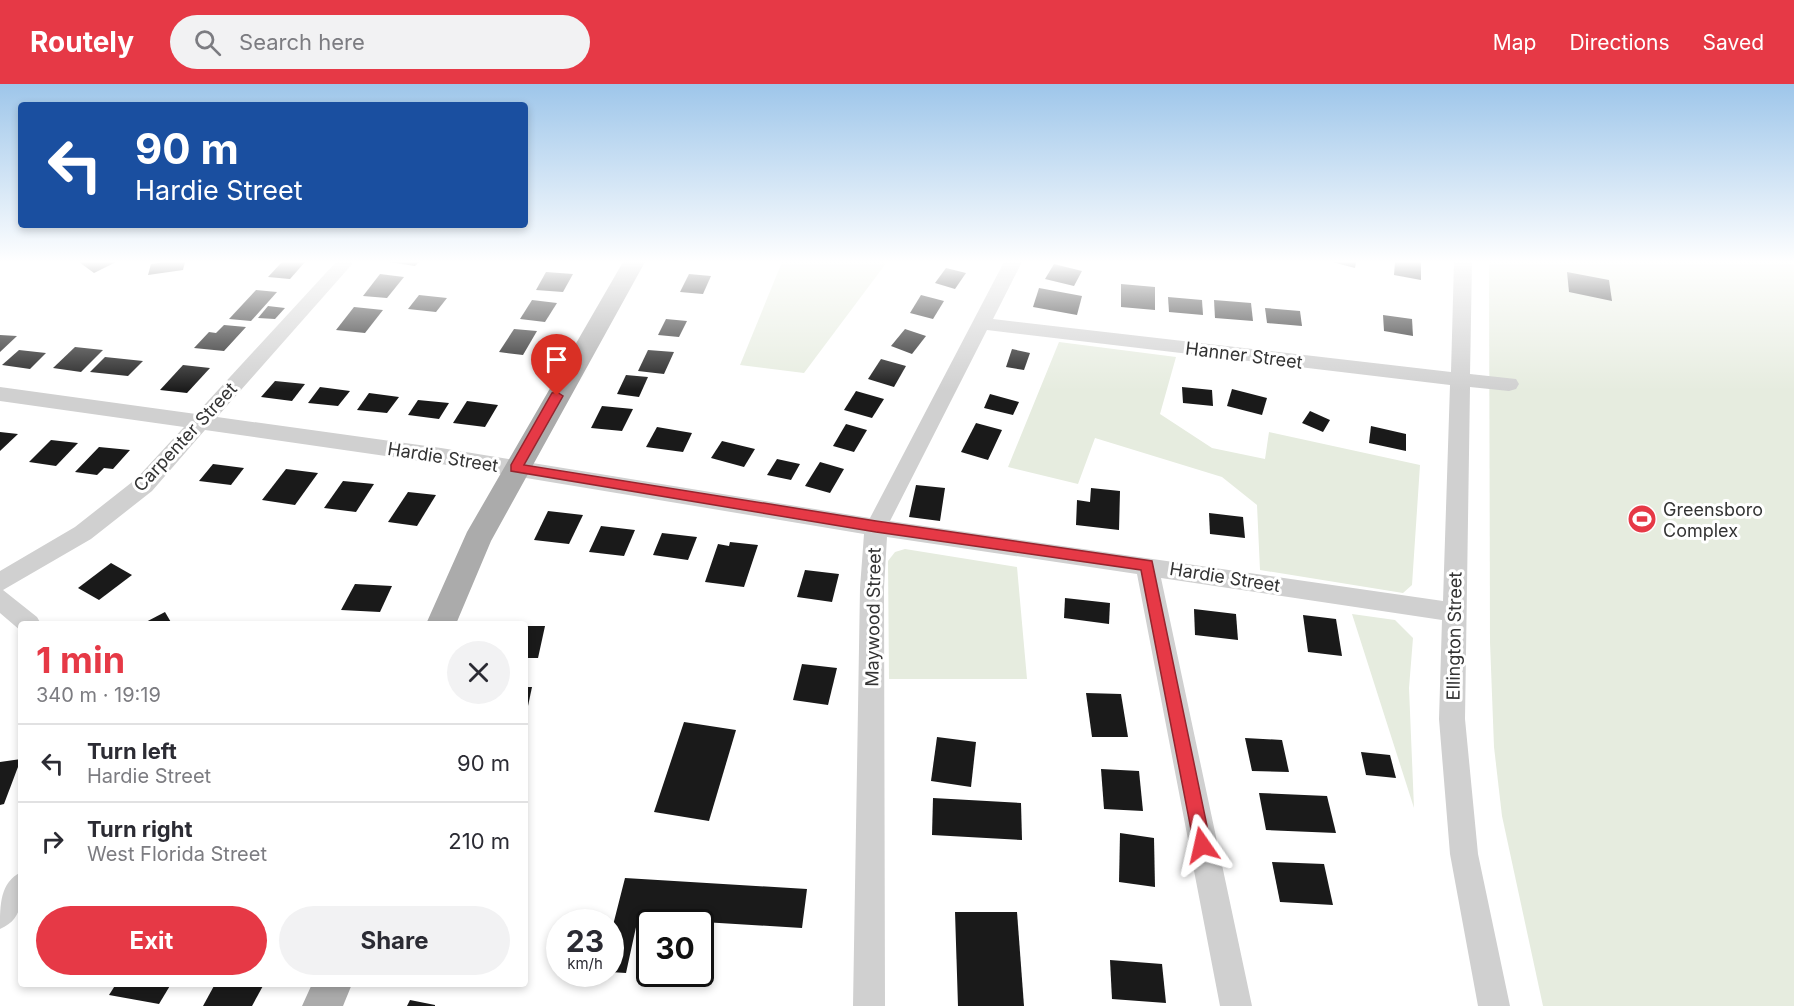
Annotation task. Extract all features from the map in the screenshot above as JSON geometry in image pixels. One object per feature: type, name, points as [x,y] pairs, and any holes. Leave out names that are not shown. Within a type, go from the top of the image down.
[{"type":"main road","points":[[442,621],[473,549],[515,468],[609,305]]},
{"type":"main road","points":[[322,1006],[332,987]]},
{"type":"street","name":"Carpenter Street","points":[[0,582],[83,533],[144,485],[306,305]]},
{"type":"street","name":"Maywood Street","points":[[869,1006],[872,588],[876,526],[990,305]]},
{"type":"street","name":"Ellington Street","points":[[1461,305],[1452,719],[1459,813],[1477,928],[1494,1006]]},
{"type":"street","name":"Hanner Street","points":[[980,323],[1350,368],[1509,384]]},
{"type":"street","name":"Hardie Street","points":[[0,394],[515,468],[876,526],[1454,612]]},
{"type":"street","points":[[1147,565],[1236,1006]]},
{"type":"street","points":[[0,599],[26,621]]},
{"type":"street","points":[[0,914],[18,890]]},
{"type":"shaded area","points":[[764,305],[855,305],[804,373],[740,365]]},
{"type":"shaded area","name":"Greensboro Complex","points":[[1489,305],[1794,305],[1794,1006],[1543,1006],[1502,816],[1494,747],[1490,642]]},
{"type":"shaded area","points":[[1059,342],[1176,357],[1160,414],[1212,448],[1265,459],[1269,432],[1420,465],[1412,585],[1403,593],[1260,570],[1257,505],[1222,477],[1095,438],[1078,484],[1008,467]]},
{"type":"shaded area","points":[[905,549],[1017,567],[1027,679],[889,679],[888,561],[895,552]]},
{"type":"shaded area","points":[[1352,614],[1395,620],[1413,638],[1409,688],[1414,808]]},
{"type":"building","points":[[242,305],[265,305],[251,321],[229,319]]},
{"type":"building","points":[[411,305],[441,305],[436,312],[408,309]]},
{"type":"building","points":[[529,305],[556,305],[545,322],[520,319]]},
{"type":"building","points":[[915,305],[942,305],[933,319],[910,313]]},
{"type":"building","points":[[1034,305],[1080,305],[1077,315],[1033,307]]},
{"type":"building","points":[[1121,305],[1155,305],[1155,310],[1121,307]]},
{"type":"building","points":[[1169,305],[1202,305],[1203,315],[1169,312]]},
{"type":"building","points":[[1214,305],[1251,305],[1253,321],[1215,318]]},
{"type":"building","points":[[268,306],[285,308],[275,319],[258,318]]},
{"type":"building","points":[[354,307],[383,310],[365,333],[336,330]]},
{"type":"building","points":[[1265,308],[1300,311],[1302,326],[1267,323]]},
{"type":"building","points":[[1383,315],[1412,319],[1413,336],[1384,331]]},
{"type":"building","points":[[666,319],[687,321],[679,337],[658,335]]},
{"type":"building","points":[[224,325],[246,327],[224,351],[194,348],[209,332],[216,333]]},
{"type":"building","points":[[514,329],[537,331],[523,355],[499,352]]},
{"type":"building","points":[[905,329],[926,336],[912,354],[891,346]]},
{"type":"building","points":[[0,335],[17,336],[0,352]]},
{"type":"building","points":[[75,347],[103,350],[81,372],[53,368]]},
{"type":"building","points":[[1012,349],[1030,353],[1024,370],[1006,367]]},
{"type":"building","points":[[19,350],[46,353],[30,369],[2,365]]},
{"type":"building","points":[[648,350],[674,352],[664,374],[638,371]]},
{"type":"building","points":[[105,357],[143,361],[128,376],[90,372]]},
{"type":"building","points":[[881,359],[906,366],[894,387],[868,379]]},
{"type":"building","points":[[183,365],[210,368],[187,393],[160,390]]},
{"type":"building","points":[[626,375],[648,377],[639,397],[617,394]]},
{"type":"building","points":[[275,381],[305,384],[292,401],[261,397]]},
{"type":"building","points":[[320,387],[350,391],[338,406],[308,403]]},
{"type":"building","points":[[1182,387],[1212,390],[1213,406],[1183,403]]},
{"type":"building","points":[[1232,389],[1267,398],[1262,415],[1227,406]]},
{"type":"building","points":[[856,391],[884,399],[872,418],[844,410]]},
{"type":"building","points":[[369,393],[399,397],[387,413],[357,410]]},
{"type":"building","points":[[990,394],[1019,402],[1013,415],[984,408]]},
{"type":"building","points":[[418,400],[449,403],[439,419],[408,415]]},
{"type":"building","points":[[467,401],[498,405],[485,427],[453,423]]},
{"type":"building","points":[[602,406],[633,409],[622,431],[591,428]]},
{"type":"building","points":[[1310,411],[1330,420],[1323,432],[1302,423]]},
{"type":"building","points":[[976,423],[1002,430],[988,460],[961,452]]},
{"type":"building","points":[[846,424],[867,430],[854,452],[833,446]]},
{"type":"building","points":[[1371,426],[1406,434],[1406,451],[1369,443]]},
{"type":"building","points":[[657,427],[692,433],[683,452],[646,447]]},
{"type":"building","points":[[0,432],[18,434],[0,451]]},
{"type":"building","points":[[51,440],[78,443],[56,466],[29,462]]},
{"type":"building","points":[[722,441],[755,449],[744,467],[711,458]]},
{"type":"building","points":[[99,447],[130,450],[113,469],[104,468],[97,475],[75,472]]},
{"type":"building","points":[[777,459],[800,464],[791,480],[767,475]]},
{"type":"building","points":[[820,462],[844,469],[830,493],[805,486]]},
{"type":"building","points":[[213,464],[244,468],[231,485],[199,481]]},
{"type":"building","points":[[286,469],[318,473],[295,505],[262,500]]},
{"type":"building","points":[[343,481],[374,484],[356,512],[324,508]]},
{"type":"building","points":[[916,485],[945,488],[940,521],[909,517]]},
{"type":"building","points":[[1091,488],[1120,491],[1119,530],[1076,525],[1077,500],[1090,502]]},
{"type":"building","points":[[408,492],[436,495],[417,526],[388,522]]},
{"type":"building","points":[[548,511],[583,515],[569,544],[534,540]]},
{"type":"building","points":[[1209,513],[1243,517],[1245,538],[1210,534]]},
{"type":"building","points":[[601,526],[635,530],[624,556],[589,552]]},
{"type":"building","points":[[662,533],[697,537],[688,560],[653,555]]},
{"type":"building","points":[[730,542],[758,545],[744,587],[705,582],[718,544],[729,546]]},
{"type":"building","points":[[111,563],[132,575],[99,600],[78,588]]},
{"type":"building","points":[[805,570],[839,574],[832,602],[797,597]]},
{"type":"building","points":[[355,584],[392,586],[380,612],[341,610]]},
{"type":"building","points":[[1065,598],[1110,603],[1109,624],[1064,618]]},
{"type":"building","points":[[1194,609],[1236,614],[1238,640],[1195,635]]},
{"type":"building","points":[[165,612],[170,621],[148,621]]},
{"type":"building","points":[[1303,615],[1336,619],[1342,656],[1308,652]]},
{"type":"building","points":[[528,626],[545,626],[538,658],[528,658]]},
{"type":"building","points":[[802,664],[837,668],[828,705],[793,700]]},
{"type":"building","points":[[528,687],[532,687],[528,706]]},
{"type":"building","points":[[1086,693],[1121,694],[1128,737],[1092,737]]},
{"type":"building","points":[[684,722],[736,730],[709,821],[654,812]]},
{"type":"building","points":[[937,737],[976,742],[971,787],[931,781]]},
{"type":"building","points":[[1245,738],[1282,740],[1289,772],[1252,771]]},
{"type":"building","points":[[1361,752],[1390,755],[1396,778],[1366,775]]},
{"type":"building","points":[[18,759],[18,767],[4,804],[0,805],[0,762]]},
{"type":"building","points":[[1101,769],[1139,771],[1143,811],[1104,809]]},
{"type":"building","points":[[1259,793],[1327,796],[1336,833],[1266,830]]},
{"type":"building","points":[[933,798],[1021,803],[1022,840],[932,835]]},
{"type":"building","points":[[1120,833],[1154,838],[1155,887],[1119,882]]},
{"type":"building","points":[[1272,862],[1324,864],[1333,905],[1280,902]]},
{"type":"building","points":[[625,878],[807,889],[802,928],[714,923],[714,909],[636,909],[636,927],[626,973],[624,973],[624,909],[617,909]]},
{"type":"building","points":[[955,912],[1017,912],[1024,1006],[958,1006]]},
{"type":"building","points":[[1110,960],[1162,964],[1166,1003],[1112,999]]},
{"type":"building","points":[[114,987],[169,987],[159,1004],[109,995]]},
{"type":"building","points":[[213,987],[262,987],[252,1006],[203,1006]]},
{"type":"building","points":[[410,1000],[435,1005],[435,1006],[407,1006]]},
{"type":"place","name":"Greensboro Complex","points":[[1642,519]]},
{"type":"route","points":[[557,396],[515,468],[876,526],[1147,565],[1202,845]]}]
